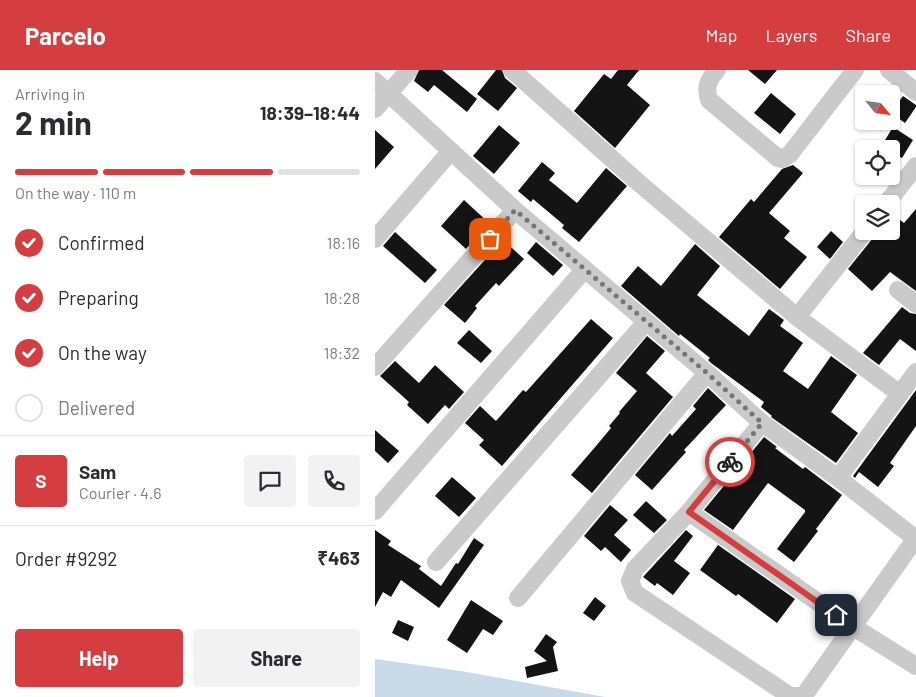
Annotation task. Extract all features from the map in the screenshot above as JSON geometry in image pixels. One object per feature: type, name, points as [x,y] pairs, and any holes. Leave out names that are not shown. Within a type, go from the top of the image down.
[{"type":"street","points":[[375,109],[409,70]]},
{"type":"street","points":[[513,70],[639,183],[797,317],[900,394]]},
{"type":"street","points":[[717,70],[707,84],[706,92],[709,100],[778,158],[782,159],[790,154],[855,70]]},
{"type":"street","points":[[889,70],[916,92]]},
{"type":"street","points":[[375,81],[515,210],[707,373],[762,423],[916,538],[805,694],[801,696],[790,696],[635,593],[630,582],[635,569],[689,512],[762,423]]},
{"type":"street","points":[[375,239],[451,151]]},
{"type":"street","points":[[894,195],[916,166]]},
{"type":"street","points":[[375,367],[515,210]]},
{"type":"street","points":[[797,317],[858,240]]},
{"type":"street","points":[[375,511],[584,270]]},
{"type":"street","points":[[898,290],[916,304]]},
{"type":"street","points":[[436,562],[646,322]]},
{"type":"street","points":[[838,478],[916,372]]},
{"type":"street","points":[[518,598],[707,373]]},
{"type":"street","points":[[689,512],[852,626],[916,666]]},
{"type":"water","points":[[375,659],[461,671],[605,697],[375,697]]},
{"type":"building","points":[[419,70],[442,70],[477,99],[467,112],[434,85],[428,92],[414,81]]},
{"type":"building","points":[[496,70],[502,70],[505,78],[517,88],[498,111],[477,94]]},
{"type":"building","points":[[618,70],[639,70],[627,85],[650,105],[615,148],[574,111],[604,74],[611,79]]},
{"type":"building","points":[[748,70],[777,70],[765,84]]},
{"type":"building","points":[[771,93],[796,114],[780,134],[754,113]]},
{"type":"building","points":[[903,96],[916,105],[905,123],[900,119],[900,100]]},
{"type":"building","points":[[499,125],[520,143],[494,174],[473,156]]},
{"type":"building","points":[[375,130],[394,147],[375,169]]},
{"type":"building","points":[[891,130],[898,130],[913,140],[902,158],[900,157],[900,140],[885,140]]},
{"type":"building","points":[[542,162],[555,173],[549,180],[577,203],[606,168],[627,186],[579,242],[562,228],[564,225],[533,199],[531,202],[518,191]]},
{"type":"building","points":[[793,165],[803,173],[769,213],[790,231],[784,238],[807,257],[780,289],[719,237],[751,199],[754,202],[782,169]]},
{"type":"building","points":[[464,200],[489,223],[466,249],[441,226]]},
{"type":"building","points":[[916,209],[916,291],[890,272],[872,291],[848,269],[871,240],[900,240],[900,220],[904,223]]},
{"type":"building","points":[[831,231],[843,242],[830,259],[817,247]]},
{"type":"building","points":[[395,232],[437,270],[425,283],[383,246]]},
{"type":"building","points":[[503,240],[524,259],[499,286],[496,283],[475,306],[477,308],[465,323],[444,305]]},
{"type":"building","points":[[536,242],[563,265],[553,276],[527,253]]},
{"type":"building","points":[[695,244],[720,266],[697,295],[749,336],[769,309],[784,320],[780,326],[803,343],[783,371],[808,389],[831,356],[857,375],[831,412],[858,433],[836,463],[771,417],[761,407],[764,402],[711,363],[708,360],[710,358],[680,334],[679,336],[621,286],[638,266],[661,286]]},
{"type":"building","points":[[902,307],[910,313],[916,314],[916,351],[900,339],[879,365],[863,353]]},
{"type":"building","points":[[591,319],[613,338],[502,466],[479,445],[484,440],[465,423],[480,406],[496,421],[523,390],[526,392]]},
{"type":"building","points":[[469,330],[492,351],[481,363],[457,343]]},
{"type":"building","points":[[647,336],[665,351],[646,373],[673,397],[592,493],[571,475],[611,428],[609,426],[637,391],[616,373]]},
{"type":"building","points":[[395,361],[419,383],[435,365],[464,392],[449,409],[445,405],[428,424],[407,405],[409,402],[380,376]]},
{"type":"building","points":[[708,388],[726,405],[684,450],[686,452],[652,490],[635,475],[670,433],[672,436],[696,409],[693,406]]},
{"type":"building","points":[[916,390],[916,426],[890,463],[894,466],[878,487],[859,472],[855,478],[853,476]]},
{"type":"building","points":[[375,430],[399,451],[388,463],[375,451]]},
{"type":"building","points":[[764,437],[777,447],[775,448],[803,469],[805,467],[842,495],[794,562],[777,549],[805,510],[768,483],[733,530],[704,510]]},
{"type":"building","points":[[452,477],[476,498],[459,517],[435,496]]},
{"type":"building","points":[[646,501],[667,520],[654,533],[633,515]]},
{"type":"building","points":[[610,505],[628,520],[614,535],[631,550],[621,562],[605,547],[601,551],[584,536]]},
{"type":"building","points":[[375,530],[391,541],[388,545],[421,566],[419,569],[441,586],[456,563],[458,564],[474,538],[484,545],[439,608],[401,580],[391,597],[383,592],[375,607]]},
{"type":"building","points":[[686,530],[693,536],[674,561],[690,573],[673,595],[657,583],[655,586],[643,577]]},
{"type":"building","points":[[718,545],[795,599],[777,623],[738,594],[736,596],[700,570]]},
{"type":"building","points":[[595,597],[606,606],[594,621],[583,613]]},
{"type":"building","points":[[471,600],[503,621],[493,635],[483,629],[467,653],[447,640]]},
{"type":"building","points":[[398,620],[414,627],[408,641],[392,633]]},
{"type":"building","points":[[546,634],[557,642],[553,647],[558,671],[527,678],[525,667],[547,661],[534,651]]},
{"type":"way so far","points":[[490,239],[515,210],[707,373],[762,423],[730,462]]},
{"type":"route","points":[[730,462],[689,512],[836,615]]}]
